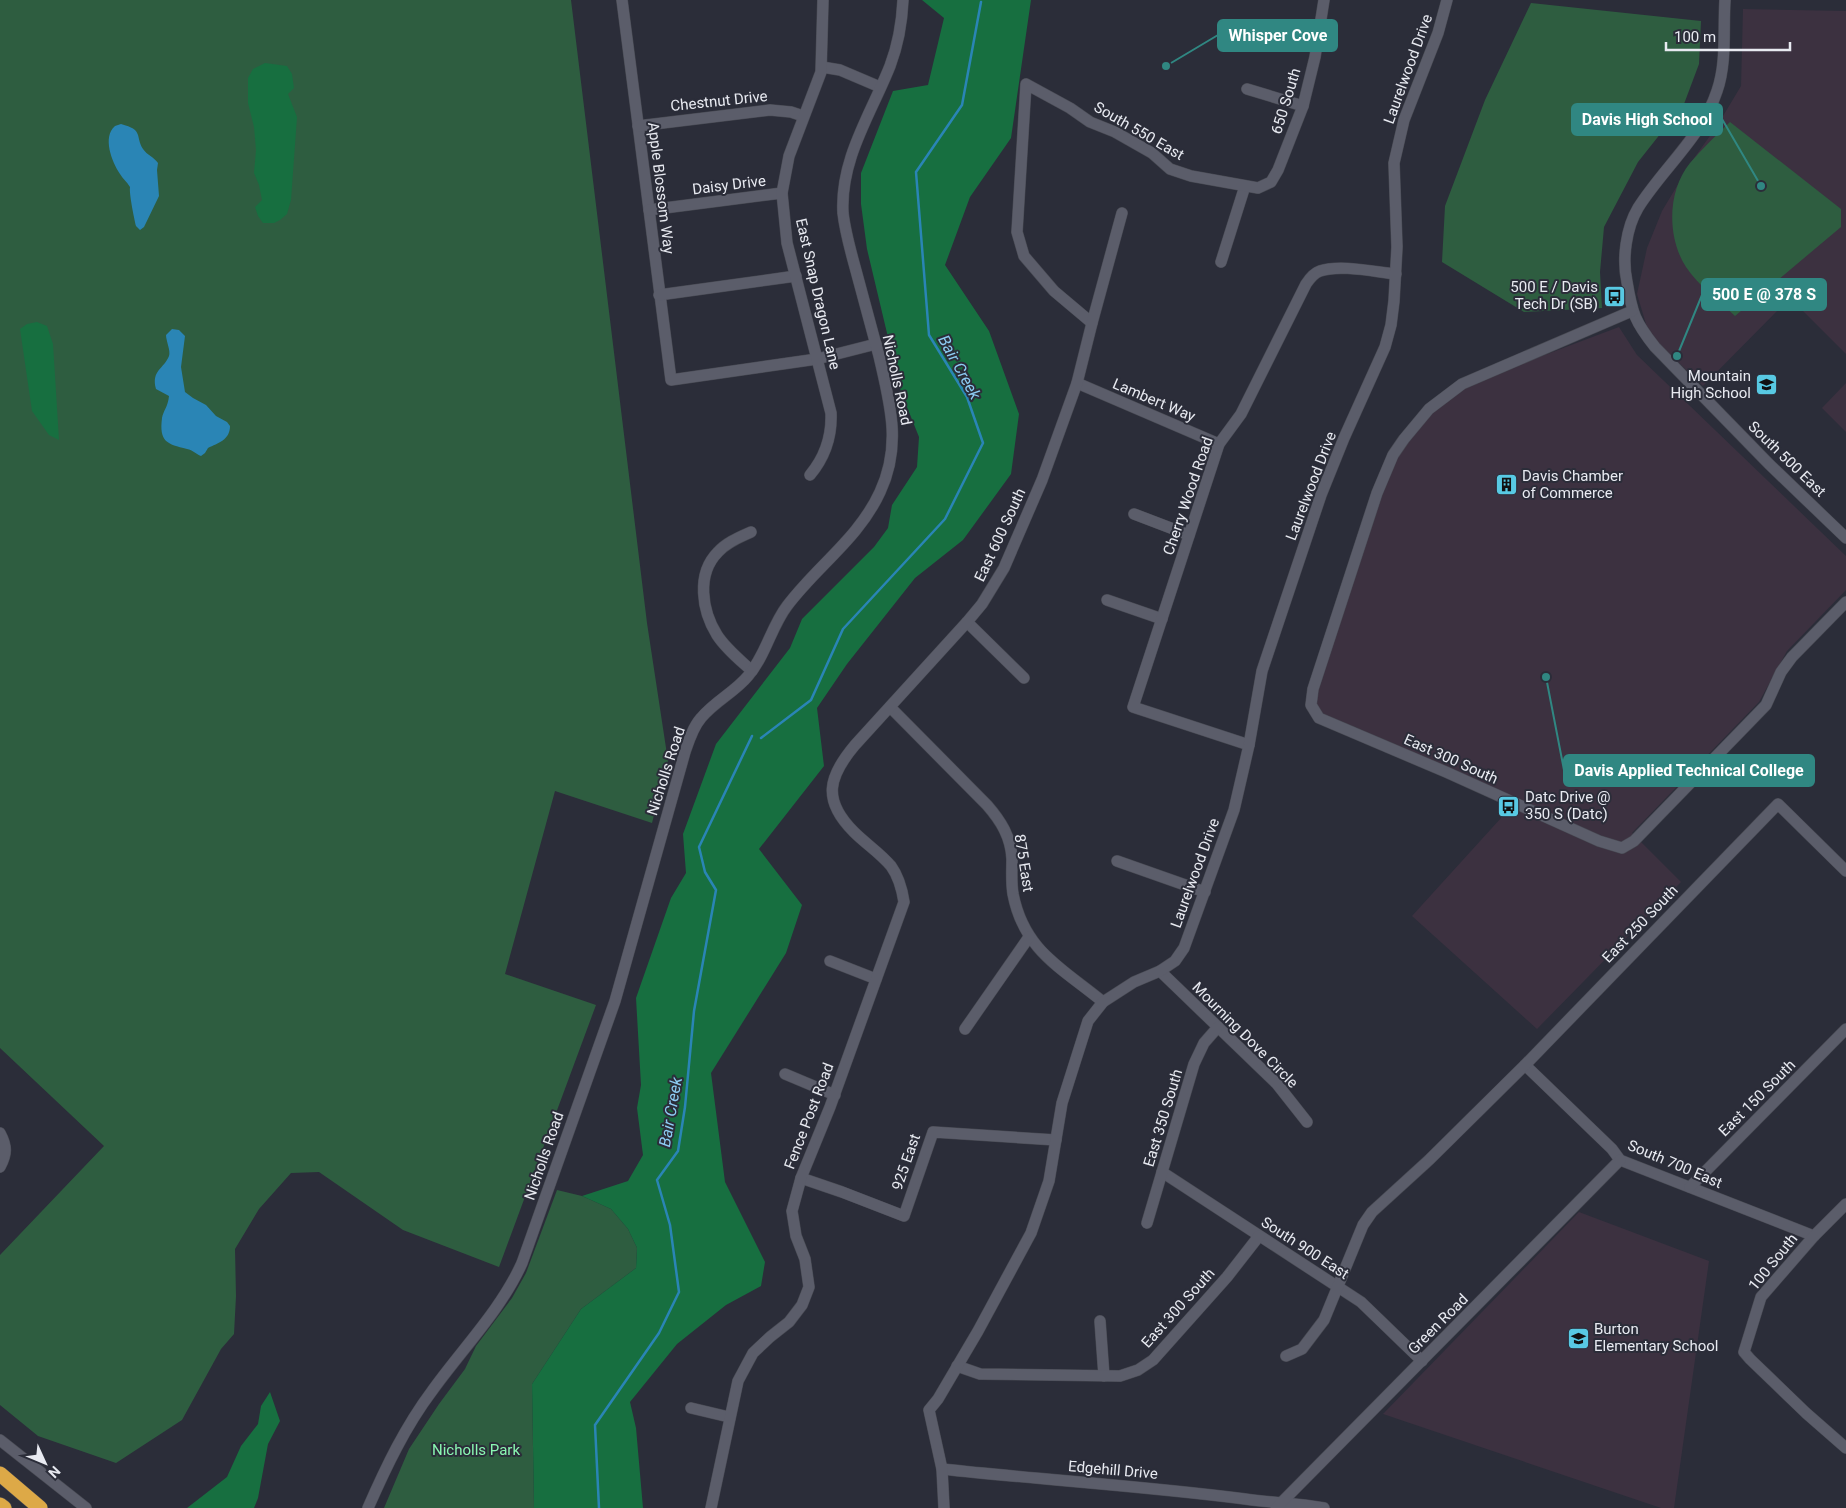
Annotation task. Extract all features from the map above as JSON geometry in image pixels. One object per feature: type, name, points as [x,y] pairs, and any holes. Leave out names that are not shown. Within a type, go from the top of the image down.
[{"type":"highway","points":[[0,1474],[40,1508]]},
{"type":"highway","points":[[0,1504],[4,1508]]},
{"type":"street","name":"Apple Blossom Way","points":[[622,0],[671,380],[817,359]]},
{"type":"street","name":"East Snap Dragon Lane","points":[[810,475],[824,453],[831,423],[826,392],[786,233],[782,193],[789,156],[822,67],[823,0]]},
{"type":"street","name":"Nicholls Road","points":[[368,1508],[388,1462],[404,1434],[432,1391],[507,1290],[522,1263],[614,1001],[688,741],[700,719],[752,671],[764,652],[785,608],[862,524],[882,489],[891,460],[894,431],[876,344],[847,237],[843,213],[843,190],[850,158],[890,66],[897,43],[903,0]]},
{"type":"street","name":"650 South","points":[[1245,186],[1258,188],[1270,182],[1278,170],[1303,106],[1324,0]]},
{"type":"street","name":"Laurelwood Drive","points":[[942,1469],[929,1410],[938,1399],[978,1331],[1030,1233],[1049,1180],[1062,1104],[1088,1021],[1103,1002],[1134,982],[1160,971],[1174,961],[1184,948],[1234,810],[1249,745],[1262,671],[1320,495],[1385,347],[1391,325],[1398,247],[1394,162],[1404,120],[1438,33],[1447,0]]},
{"type":"street","name":"South 500 East","points":[[1725,0],[1722,68],[1717,91],[1704,121],[1638,209],[1627,240],[1624,265],[1632,311],[1641,330],[1655,347],[1769,464],[1846,538]]},
{"type":"street","points":[[822,67],[840,70],[880,87]]},
{"type":"street","name":"South 550 East","points":[[1092,323],[1054,290],[1024,256],[1017,232],[1026,84],[1070,108],[1090,122],[1115,132],[1152,153],[1170,169],[1191,176],[1245,186]]},
{"type":"street","points":[[1247,89],[1303,106]]},
{"type":"street","name":"Chestnut Drive","points":[[638,126],[770,110],[790,112],[803,116]]},
{"type":"street","points":[[1221,262],[1245,186]]},
{"type":"street","name":"Daisy Drive","points":[[649,210],[782,193]]},
{"type":"street","name":"East 600 South","points":[[855,745],[967,622],[982,604],[1004,568],[1042,480],[1077,383],[1122,213]]},
{"type":"street","name":"Cherry Wood Road","points":[[1249,745],[1133,707],[1219,444],[1241,414],[1306,284],[1313,275],[1321,270],[1340,268],[1396,274]]},
{"type":"street","points":[[659,295],[796,276]]},
{"type":"street","name":"East 300 South","points":[[1632,311],[1462,384],[1429,409],[1404,439],[1390,462],[1377,493],[1313,689],[1311,705],[1319,718],[1446,772],[1599,841],[1622,848],[1634,841],[1763,709],[1781,672],[1792,657],[1846,602]]},
{"type":"street","points":[[817,359],[876,344]]},
{"type":"street","name":"Lambert Way","points":[[1077,383],[1219,444]]},
{"type":"street","points":[[1134,514],[1189,535]]},
{"type":"street","points":[[751,532],[718,551],[707,568],[704,586],[706,610],[717,636],[752,671]]},
{"type":"street","points":[[1107,600],[1162,619]]},
{"type":"street","points":[[967,622],[1024,678]]},
{"type":"street","name":"875 East","points":[[890,707],[987,804],[999,819],[1009,838],[1012,858],[1013,893],[1020,917],[1029,937],[1040,951],[1058,967],[1103,1002]]},
{"type":"street","name":"Fence Post Road","points":[[711,1508],[738,1381],[754,1353],[789,1322],[802,1305],[809,1287],[805,1259],[796,1236],[792,1211],[801,1178],[835,1095],[904,902],[900,883],[891,867],[840,816],[832,796],[835,774],[855,745]]},
{"type":"street","name":"East 250 South","points":[[1337,1287],[1363,1224],[1372,1212],[1429,1160],[1525,1066],[1778,804],[1846,872]]},
{"type":"street","points":[[1117,861],[1205,892]]},
{"type":"street","points":[[965,1029],[1029,937]]},
{"type":"street","points":[[830,961],[876,979]]},
{"type":"street","name":"Mourning Dove Circle","points":[[1160,971],[1277,1084],[1307,1122]]},
{"type":"street","name":"East 350 South","points":[[1147,1222],[1194,1064],[1204,1043],[1218,1027]]},
{"type":"street","name":"East 150 South","points":[[1690,1187],[1846,1029]]},
{"type":"street","name":"South 700 East","points":[[1525,1066],[1612,1149],[1620,1160],[1814,1236]]},
{"type":"street","points":[[785,1074],[835,1095]]},
{"type":"street","name":"925 East","points":[[801,1178],[904,1216],[933,1132],[1056,1140]]},
{"type":"street","points":[[0,1133],[6,1144],[5,1158],[0,1167]]},
{"type":"street","name":"Green Road","points":[[1279,1506],[1620,1160]]},
{"type":"street","name":"South 900 East","points":[[1162,1172],[1361,1302],[1422,1361]]},
{"type":"street","name":"100 South","points":[[1846,1204],[1814,1236],[1761,1297],[1744,1352],[1806,1413],[1846,1448]]},
{"type":"street","name":"East 300 South","points":[[957,1366],[980,1374],[1120,1376],[1138,1370],[1153,1360],[1227,1277],[1259,1236]]},
{"type":"street","points":[[1286,1356],[1302,1349],[1324,1320],[1337,1287]]},
{"type":"street","points":[[1100,1321],[1104,1376]]},
{"type":"street","points":[[692,1408],[729,1417]]},
{"type":"street","points":[[0,1440],[86,1508]]},
{"type":"street","points":[[942,1469],[944,1508]]},
{"type":"street","name":"Edgehill Drive","points":[[942,1469],[1207,1494],[1279,1506],[1297,1503],[1324,1508]]},
{"type":"shaded area","points":[[1743,9],[1846,11],[1846,354],[1790,298],[1703,386],[1649,334],[1637,294],[1647,248],[1662,211],[1741,86]]},
{"type":"shaded area","points":[[1619,327],[1637,355],[1846,556],[1846,590],[1787,651],[1759,702],[1632,833],[1681,882],[1537,1029],[1412,916],[1501,818],[1505,796],[1318,712],[1312,702],[1384,477],[1428,413],[1468,384]]},
{"type":"shaded area","points":[[1846,383],[1846,432],[1822,408]]},
{"type":"shaded area","name":"Burton Elementary School","points":[[1579,1212],[1709,1261],[1674,1508],[1661,1508],[1383,1414]]},
{"type":"green space","points":[[0,0],[571,0],[647,623],[668,761],[652,823],[555,791],[505,974],[596,1005],[499,1267],[403,1230],[319,1172],[291,1173],[259,1209],[235,1249],[236,1296],[234,1334],[221,1349],[182,1420],[116,1463],[38,1436],[0,1405],[0,1255],[104,1146],[0,1048]]},
{"type":"green space","points":[[922,0],[1031,0],[1011,138],[970,197],[945,265],[989,331],[1019,414],[1011,474],[963,540],[915,578],[847,664],[817,708],[824,766],[759,849],[802,905],[786,953],[711,1073],[725,1182],[765,1262],[761,1286],[726,1305],[677,1344],[630,1402],[636,1428],[643,1508],[534,1508],[532,1384],[581,1309],[636,1268],[637,1248],[628,1229],[611,1209],[582,1196],[628,1181],[643,1155],[637,1108],[641,1085],[636,998],[671,898],[686,873],[683,834],[716,744],[790,648],[802,619],[874,547],[888,528],[892,505],[917,467],[919,437],[901,392],[867,249],[861,204],[861,173],[893,91],[928,85],[944,18]]},
{"type":"green space","points":[[1531,3],[1701,21],[1699,64],[1684,104],[1638,162],[1604,227],[1600,272],[1602,308],[1524,312],[1442,262],[1445,206],[1485,100]]},
{"type":"green space","points":[[265,63],[287,66],[292,74],[294,88],[288,94],[297,117],[291,200],[287,214],[274,223],[263,223],[255,207],[262,200],[254,173],[256,150],[254,127],[248,103],[248,78],[253,69]]},
{"type":"green space","points":[[1730,122],[1841,209],[1841,227],[1735,316],[1703,287],[1686,267],[1675,242],[1672,215],[1677,187],[1682,174],[1699,153]]},
{"type":"green space","points":[[37,322],[47,326],[53,344],[59,440],[49,435],[32,411],[20,329],[27,324]]},
{"type":"green space","name":"Nicholls Park","points":[[557,1190],[582,1196],[611,1209],[628,1229],[637,1248],[636,1268],[581,1309],[532,1384],[534,1508],[384,1508],[409,1449],[465,1369],[476,1346],[512,1298],[526,1273]]},
{"type":"green space","points":[[270,1392],[280,1421],[268,1444],[258,1498],[254,1508],[187,1508],[227,1477],[241,1446],[258,1424],[261,1406]]},
{"type":"water","points":[[121,124],[136,131],[143,149],[158,163],[159,196],[144,227],[140,230],[136,226],[130,187],[121,176],[111,156],[109,136],[115,126]]},
{"type":"water","points":[[172,329],[179,330],[185,336],[181,367],[185,392],[206,405],[216,416],[227,422],[230,426],[226,438],[208,448],[201,456],[191,450],[166,441],[163,437],[162,418],[169,396],[156,389],[155,378],[169,356],[166,335]]},
{"type":"waterway","name":"Bair Creek","points":[[761,738],[811,700],[843,629],[945,519],[983,443],[967,397],[929,335],[916,172],[962,105],[981,2]]},
{"type":"waterway","name":"Bair Creek","points":[[599,1508],[595,1425],[659,1333],[679,1292],[670,1225],[657,1180],[678,1151],[685,1107],[694,1011],[716,890],[705,872],[699,847],[752,736]]},
{"type":"place","name":"Whisper Cove","points":[[1166,66]]},
{"type":"place","name":"Davis High School","points":[[1761,186]]},
{"type":"place","name":"500 E / Davis Tech Dr (SB)","points":[[1614,296]]},
{"type":"place","name":"500 E @ 378 S","points":[[1677,356]]},
{"type":"place","name":"Mountain High School","points":[[1767,385]]},
{"type":"place","name":"Davis Chamber of Commerce","points":[[1506,485]]},
{"type":"place","name":"Davis Applied Technical College","points":[[1546,677]]},
{"type":"place","name":"Datc Drive @ 350 S (Datc)","points":[[1509,806]]},
{"type":"place","name":"Burton Elementary School","points":[[1578,1338]]}]
